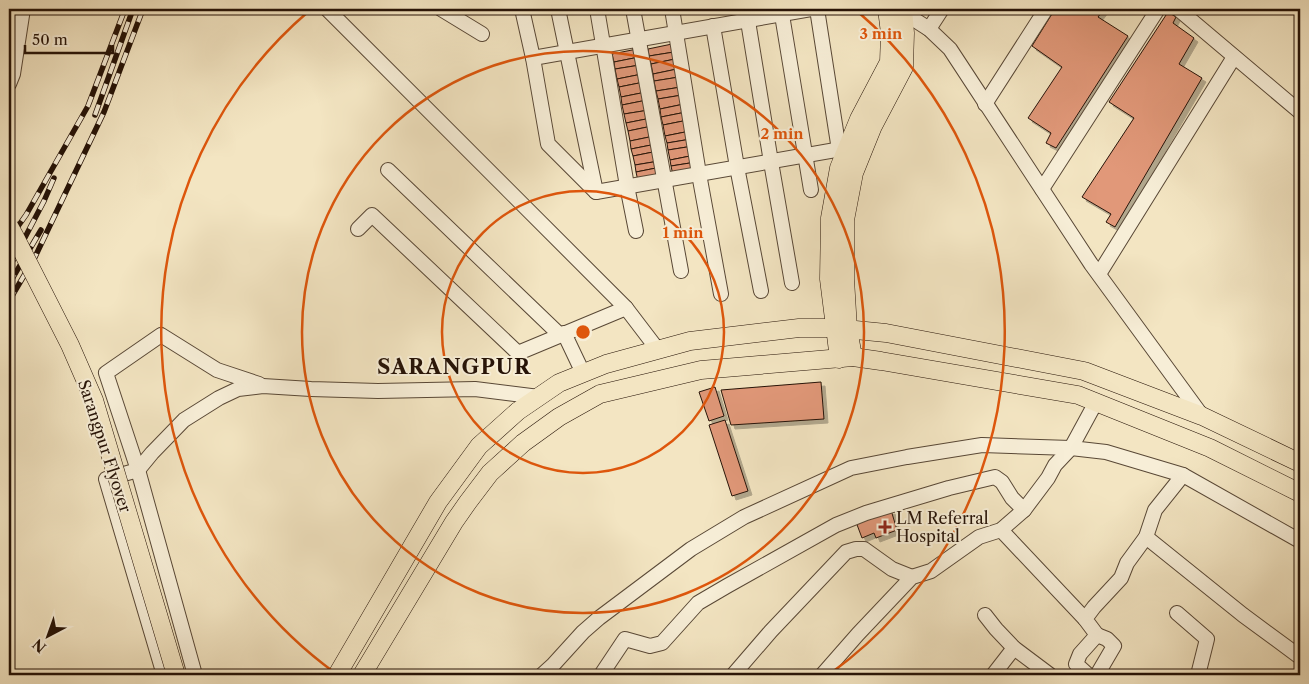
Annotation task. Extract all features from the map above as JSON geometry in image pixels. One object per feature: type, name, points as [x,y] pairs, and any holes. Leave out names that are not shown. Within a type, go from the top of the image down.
[{"type":"main road","points":[[846,358],[830,279],[830,218],[843,149],[889,62],[890,32],[896,14]]},
{"type":"main road","points":[[841,328],[845,220],[854,173],[873,126],[904,67],[905,33],[896,14]]},
{"type":"main road","name":"Sarangpur Flyover","points":[[9,226],[70,345],[94,400],[176,675]]},
{"type":"main road","points":[[337,675],[438,502],[479,446],[518,411],[559,383],[606,364],[690,340],[799,328],[841,328],[886,333],[1084,372],[1202,416],[1300,463]]},
{"type":"main road","points":[[362,675],[468,502],[490,473],[523,443],[559,417],[600,394],[701,370],[846,358],[891,363],[1078,395],[1210,448],[1300,493]]},
{"type":"street","points":[[9,84],[13,74],[23,9]]},
{"type":"street","points":[[328,9],[626,308],[658,350]]},
{"type":"street","points":[[441,9],[482,34]]},
{"type":"street","points":[[522,9],[548,144],[596,192]]},
{"type":"street","points":[[558,9],[596,192]]},
{"type":"street","points":[[597,9],[636,231]]},
{"type":"street","points":[[633,9],[681,271]]},
{"type":"street","points":[[672,9],[721,294]]},
{"type":"street","points":[[532,58],[713,26],[747,14],[811,9]]},
{"type":"street","points":[[596,192],[843,149],[817,9]]},
{"type":"street","points":[[929,28],[942,9]]},
{"type":"street","points":[[985,104],[1046,9]]},
{"type":"street","points":[[1042,189],[1158,9]]},
{"type":"street","points":[[1178,9],[1300,112]]},
{"type":"street","points":[[781,11],[810,190]]},
{"type":"street","points":[[747,14],[770,162],[792,283]]},
{"type":"street","points":[[896,14],[915,20],[929,28],[950,49],[1099,274],[1202,416]]},
{"type":"street","points":[[713,26],[737,167],[761,291]]},
{"type":"street","points":[[1099,274],[1234,57]]},
{"type":"street","points":[[388,170],[562,334],[583,373]]},
{"type":"street","points":[[358,229],[372,215],[518,352],[626,308]]},
{"type":"street","points":[[195,675],[138,470],[106,373],[161,335],[217,370],[262,386]]},
{"type":"street","points":[[164,675],[106,479],[138,470],[169,434],[184,420],[238,389],[262,386],[378,391],[475,389],[539,397]]},
{"type":"street","points":[[822,675],[912,577],[931,571],[979,537],[1001,530],[1024,510],[1048,478],[1055,465],[1071,448],[1096,402]]},
{"type":"street","points":[[542,675],[598,618],[691,549],[744,516],[851,468],[907,457],[982,445],[1071,448],[1106,452],[1183,475],[1300,541]]},
{"type":"street","points":[[1085,619],[1121,578],[1127,563],[1146,537],[1155,510],[1183,475]]},
{"type":"street","points":[[601,675],[625,639],[650,646],[662,643],[698,603],[836,525],[858,516],[949,488],[995,477],[1002,482],[1012,498],[1024,510]]},
{"type":"street","points":[[1001,530],[1085,619],[1097,635],[1107,639],[1114,646],[1097,675]]},
{"type":"street","points":[[1146,537],[1243,615],[1300,657]]},
{"type":"street","points":[[732,675],[846,552],[864,549],[892,569],[912,577]]},
{"type":"street","points":[[1177,613],[1207,639],[1198,675]]},
{"type":"street","points":[[985,615],[1014,648],[1050,675]]},
{"type":"street","points":[[1088,675],[1076,664],[1080,654],[1097,635]]},
{"type":"street","points":[[994,675],[1014,648]]},
{"type":"building","points":[[1055,9],[1104,9],[1098,17],[1128,36],[1056,148],[1046,143],[1051,133],[1028,118],[1062,67],[1032,46]]},
{"type":"building","points":[[1168,12],[1176,17],[1173,23],[1194,38],[1179,64],[1202,78],[1115,227],[1106,222],[1111,214],[1082,197],[1134,118],[1109,102]]},
{"type":"building","points":[[672,44],[674,52],[649,56],[648,49]]},
{"type":"building","points":[[637,49],[639,57],[614,62],[612,54]]},
{"type":"building","points":[[674,52],[675,59],[651,64],[649,56]]},
{"type":"building","points":[[639,57],[640,65],[615,69],[614,62]]},
{"type":"building","points":[[675,59],[677,69],[653,74],[651,64]]},
{"type":"building","points":[[640,65],[642,74],[617,79],[615,69]]},
{"type":"building","points":[[677,69],[679,77],[654,81],[653,74]]},
{"type":"building","points":[[642,74],[644,82],[619,87],[617,79]]},
{"type":"building","points":[[679,77],[681,87],[656,91],[654,81]]},
{"type":"building","points":[[644,82],[646,92],[621,97],[619,87]]},
{"type":"building","points":[[681,87],[682,95],[658,99],[656,91]]},
{"type":"building","points":[[646,92],[647,100],[622,105],[621,97]]},
{"type":"building","points":[[682,95],[684,104],[660,109],[658,99]]},
{"type":"building","points":[[647,100],[649,110],[624,114],[622,105]]},
{"type":"building","points":[[684,104],[686,112],[661,117],[660,109]]},
{"type":"building","points":[[649,110],[651,118],[626,123],[624,114]]},
{"type":"building","points":[[686,112],[688,120],[663,125],[661,117]]},
{"type":"building","points":[[651,118],[652,126],[628,131],[626,123]]},
{"type":"building","points":[[688,120],[690,131],[665,136],[663,125]]},
{"type":"building","points":[[652,126],[654,136],[630,141],[628,131]]},
{"type":"building","points":[[690,131],[691,139],[667,143],[665,136]]},
{"type":"building","points":[[654,136],[656,144],[631,149],[630,141]]},
{"type":"building","points":[[691,139],[693,146],[668,150],[667,143]]},
{"type":"building","points":[[656,144],[658,151],[633,156],[631,149]]},
{"type":"building","points":[[693,146],[695,155],[670,160],[668,150]]},
{"type":"building","points":[[658,151],[659,161],[635,165],[633,156]]},
{"type":"building","points":[[695,155],[696,162],[671,166],[670,160]]},
{"type":"building","points":[[659,161],[661,167],[636,172],[635,165]]},
{"type":"building","points":[[696,162],[698,170],[673,175],[671,166]]},
{"type":"building","points":[[661,167],[662,176],[638,181],[636,172]]},
{"type":"building","points":[[821,382],[824,419],[731,425],[721,390]]},
{"type":"building","points":[[715,387],[724,416],[709,421],[699,392]]},
{"type":"building","points":[[725,420],[748,491],[732,496],[709,425]]},
{"type":"building","points":[[891,510],[897,530],[876,538],[874,533],[862,538],[856,522]]},
{"type":"railway","points":[[9,239],[26,215],[88,106],[125,9]]},
{"type":"railway","points":[[95,115],[133,9]]},
{"type":"railway","points":[[9,301],[35,257],[104,112],[143,9]]},
{"type":"railway","points":[[9,268],[54,178]]},
{"type":"railway","points":[[9,284],[41,230]]},
{"type":"place","name":"LM Referral Hospital","points":[[885,527]]},
{"type":"district","name":"SARANGPUR","points":[[454,366]]}]
